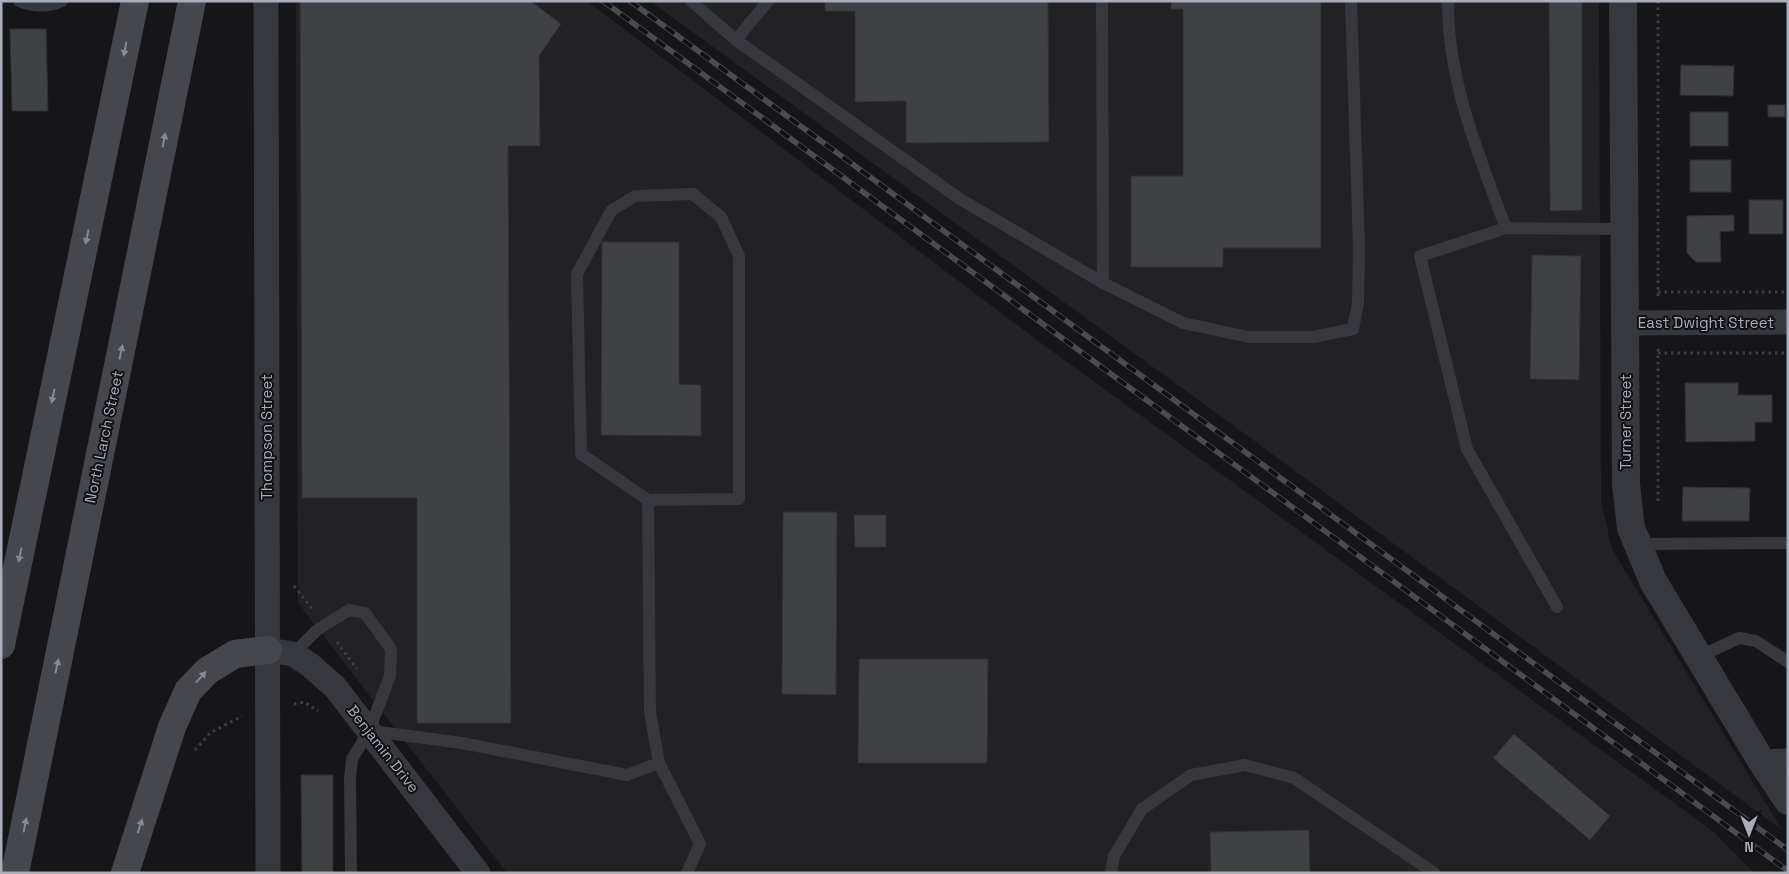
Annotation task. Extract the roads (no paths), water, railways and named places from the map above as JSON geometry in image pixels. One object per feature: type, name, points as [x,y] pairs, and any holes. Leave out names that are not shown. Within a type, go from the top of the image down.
[{"type":"main road","points":[[1,645],[135,1]]},
{"type":"main road","name":"North Larch Street","points":[[15,873],[192,1]]},
{"type":"main road","points":[[125,873],[172,727],[188,691],[207,670],[235,654],[280,652]]},
{"type":"street","name":"Thompson Street","points":[[266,1],[280,652],[268,873]]},
{"type":"street","name":"Turner Street","points":[[1623,1],[1626,484],[1631,528],[1654,581],[1698,657],[1775,762],[1788,801]]},
{"type":"street","name":"East Dwight Street","points":[[1625,323],[1788,322]]},
{"type":"street","name":"Benjamin Drive","points":[[280,652],[310,665],[335,687],[478,873]]},
{"type":"lane","points":[[19,1],[28,5],[52,5],[62,1]]},
{"type":"lane","points":[[691,1],[736,40],[960,199],[1103,283],[1183,323],[1249,337],[1313,337],[1353,328],[1358,303],[1359,248],[1351,1]]},
{"type":"lane","points":[[736,40],[768,1]]},
{"type":"lane","points":[[1102,1],[1103,283]]},
{"type":"lane","points":[[1448,1],[1454,66],[1478,153],[1506,228]]},
{"type":"lane","points":[[693,194],[721,216],[739,256],[739,499],[648,500],[581,454],[577,274],[611,212],[635,196],[693,194]]},
{"type":"lane","points":[[1557,607],[1467,449],[1420,256],[1506,228],[1624,229]]},
{"type":"lane","points":[[648,500],[650,712],[659,763],[700,844],[687,873]]},
{"type":"lane","points":[[1637,544],[1788,543]]},
{"type":"lane","points":[[280,652],[349,610],[365,613],[390,649],[390,676],[369,731],[352,759],[350,779],[351,873]]},
{"type":"lane","points":[[1698,657],[1739,638],[1756,641],[1788,662]]},
{"type":"lane","points":[[369,731],[462,743],[627,775],[659,763]]},
{"type":"lane","points":[[1111,873],[1114,856],[1142,809],[1191,775],[1244,765],[1294,778],[1434,873]]},
{"type":"railway","points":[[603,1],[1788,871]]},
{"type":"railway","points":[[630,1],[1788,850]]}]
